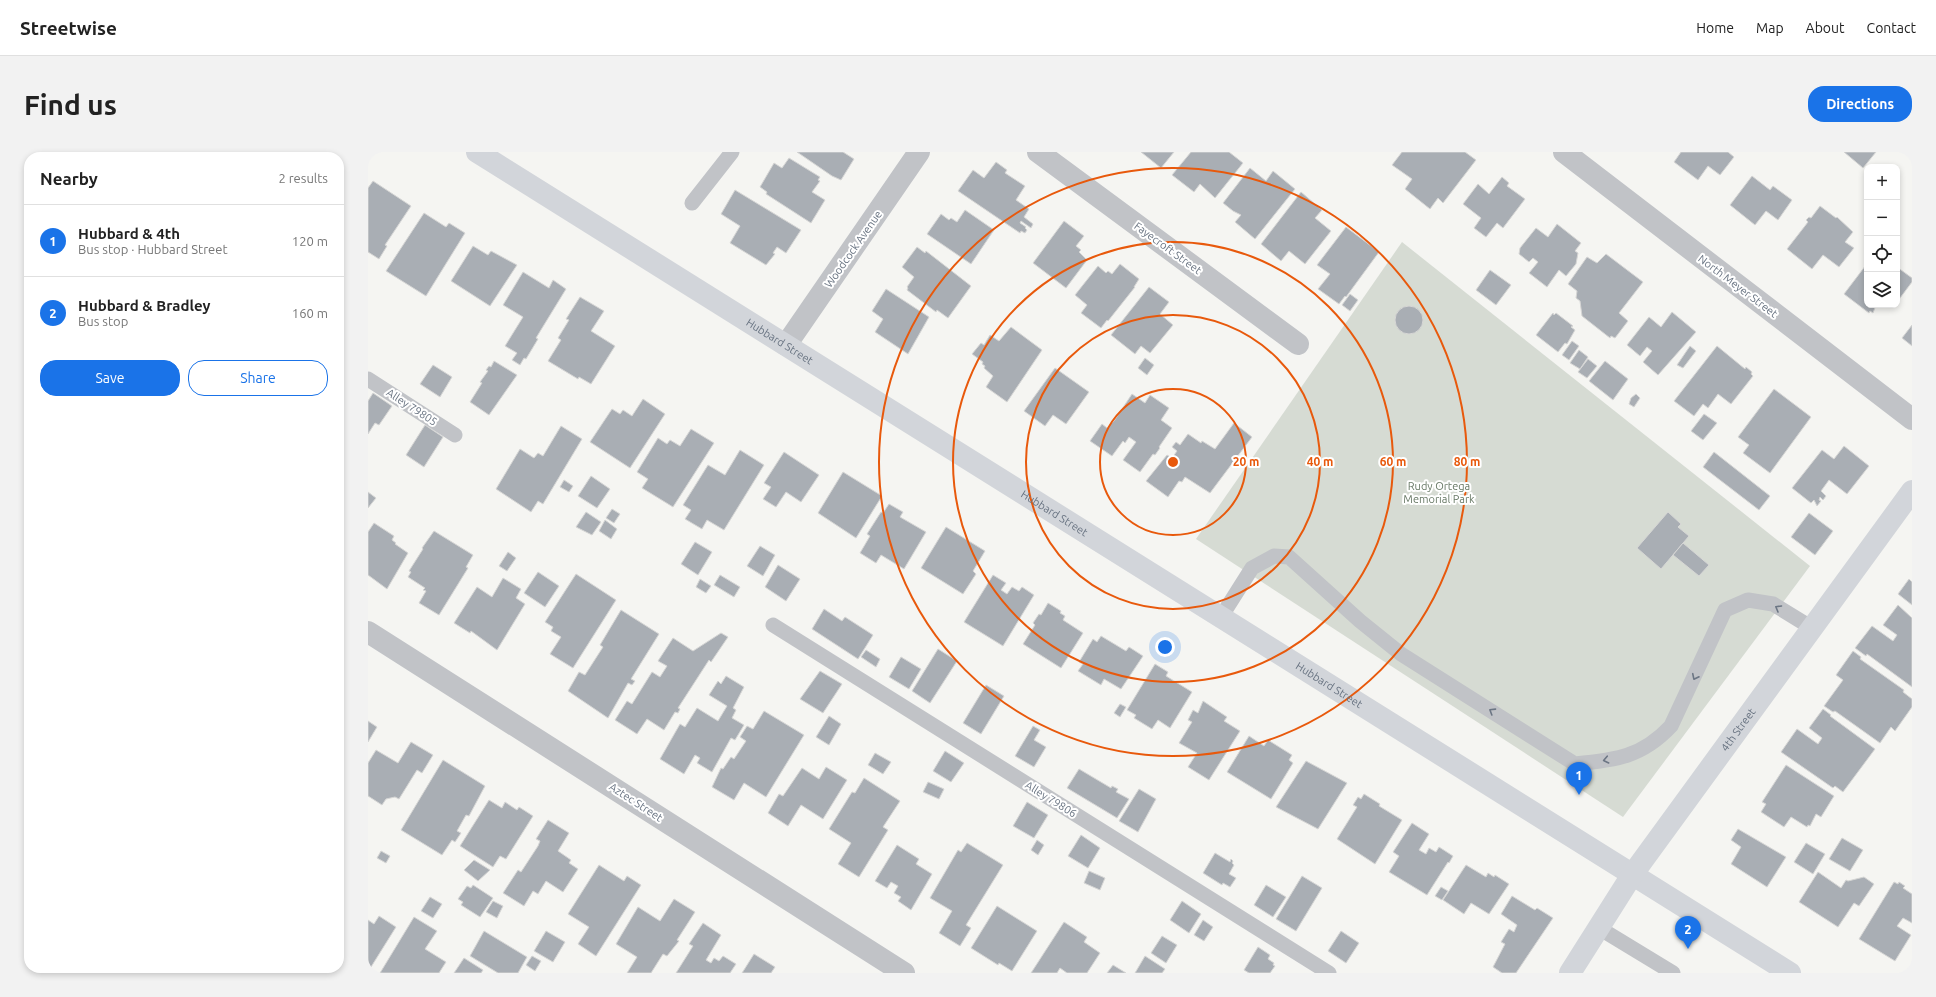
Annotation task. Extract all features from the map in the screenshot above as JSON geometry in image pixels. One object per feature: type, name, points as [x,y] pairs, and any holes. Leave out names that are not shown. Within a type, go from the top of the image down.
[{"type":"main road","name":"Hubbard Street","points":[[477,152],[1790,973]]},
{"type":"main road","name":"4th Street","points":[[1570,973],[1632,875],[1912,491]]},
{"type":"street","name":"Woodcock Avenue","points":[[786,346],[919,152]]},
{"type":"street","name":"Fayecroft Street","points":[[1038,152],[1298,344]]},
{"type":"street","name":"North Meyer Street","points":[[1564,152],[1912,419]]},
{"type":"street","name":"Aztec Street","points":[[368,632],[904,973]]},
{"type":"lane","points":[[692,204],[732,152]]},
{"type":"lane","name":"Alley 79805","points":[[368,379],[455,435]]},
{"type":"lane","points":[[1221,617],[1252,568],[1274,556],[1289,557],[1360,621],[1401,654],[1575,764],[1601,761],[1640,752],[1658,741],[1671,726],[1726,610],[1748,600],[1773,604],[1812,628]]},
{"type":"lane","name":"Alley 79806","points":[[773,624],[1329,973]]},
{"type":"lane","points":[[1599,928],[1673,973]]},
{"type":"green space","name":"Rudy Ortega Memorial Park","points":[[1402,242],[1810,566],[1623,817],[1196,539]]},
{"type":"building","points":[[797,152],[843,152],[854,159],[841,180],[832,176]]},
{"type":"building","points":[[1141,152],[1174,152],[1161,168]]},
{"type":"building","points":[[1191,152],[1229,152],[1243,163],[1215,198],[1200,184],[1194,192],[1172,175]]},
{"type":"building","points":[[1402,152],[1465,152],[1476,160],[1443,203],[1438,198],[1430,209],[1405,189],[1412,179],[1392,165]]},
{"type":"building","points":[[1681,152],[1728,152],[1734,157],[1720,175],[1708,166],[1698,180],[1674,162]]},
{"type":"building","points":[[1844,152],[1876,152],[1866,164],[1864,164],[1863,168]]},
{"type":"building","points":[[789,158],[820,177],[818,180],[820,181],[812,192],[825,200],[811,223],[766,194],[767,192],[760,187],[774,163],[782,168]]},
{"type":"building","points":[[996,162],[1007,170],[1005,173],[1025,186],[1016,200],[1029,209],[1024,217],[1033,224],[1031,228],[1021,221],[1020,223],[1026,227],[1025,228],[1027,230],[1025,233],[1021,231],[1020,233],[958,191],[973,170],[984,178]]},
{"type":"building","points":[[1250,168],[1266,181],[1273,171],[1295,189],[1255,239],[1235,222],[1241,215],[1223,203]]},
{"type":"building","points":[[1752,176],[1770,190],[1773,186],[1792,200],[1778,220],[1766,211],[1755,225],[1730,205]]},
{"type":"building","points":[[1502,177],[1509,183],[1507,186],[1525,199],[1503,228],[1497,223],[1486,237],[1474,228],[1481,218],[1463,204],[1478,184],[1489,194]]},
{"type":"building","points":[[373,181],[411,206],[385,245],[387,246],[379,259],[368,252],[368,188]]},
{"type":"building","points":[[735,190],[801,230],[786,253],[777,247],[773,253],[775,254],[766,265],[730,243],[740,226],[721,214]]},
{"type":"building","points":[[1301,192],[1322,210],[1315,218],[1331,231],[1305,264],[1289,251],[1281,261],[1261,244]]},
{"type":"building","points":[[1820,206],[1836,218],[1837,217],[1853,232],[1845,242],[1854,248],[1839,267],[1823,255],[1812,269],[1787,249],[1808,222],[1806,220],[1809,217],[1811,218]]},
{"type":"building","points":[[965,210],[994,230],[971,264],[927,234],[941,214],[949,220],[951,218],[957,222]]},
{"type":"building","points":[[424,213],[446,227],[449,223],[465,233],[426,296],[386,271]]},
{"type":"building","points":[[1064,221],[1084,236],[1076,246],[1081,250],[1079,252],[1087,260],[1066,288],[1033,263]]},
{"type":"building","points":[[1557,224],[1581,243],[1575,251],[1578,253],[1576,264],[1566,276],[1559,270],[1547,287],[1529,273],[1538,262],[1533,258],[1529,262],[1519,254],[1520,248],[1536,228],[1548,237]]},
{"type":"building","points":[[1346,227],[1379,252],[1346,297],[1345,296],[1339,304],[1318,289],[1330,274],[1317,265]]},
{"type":"building","points":[[473,246],[488,255],[491,251],[517,265],[490,306],[451,281]]},
{"type":"building","points":[[917,247],[925,253],[926,251],[971,286],[948,318],[937,310],[936,312],[907,290],[907,287],[914,277],[902,267]]},
{"type":"building","points":[[1606,254],[1643,282],[1619,313],[1628,321],[1615,338],[1611,336],[1610,338],[1582,316],[1580,301],[1576,298],[1577,291],[1568,284],[1587,257],[1597,263]]},
{"type":"building","points":[[1120,264],[1139,279],[1135,287],[1101,328],[1081,313],[1087,305],[1075,295],[1098,266],[1106,273],[1108,271],[1112,274]]},
{"type":"building","points":[[1864,268],[1864,308],[1875,308],[1873,313],[1870,311],[1869,313],[1844,294]]},
{"type":"building","points":[[1900,269],[1912,278],[1912,282],[1900,298]]},
{"type":"building","points":[[1490,270],[1511,285],[1496,305],[1476,290]]},
{"type":"building","points":[[523,272],[549,288],[553,280],[566,289],[536,338],[538,339],[526,359],[524,358],[520,365],[512,360],[517,353],[505,346],[523,317],[503,305]]},
{"type":"building","points":[[1149,287],[1169,302],[1160,314],[1173,325],[1150,353],[1141,346],[1135,354],[1111,335]]},
{"type":"building","points":[[886,289],[929,317],[908,354],[875,332],[883,319],[872,311]]},
{"type":"building","points":[[1350,294],[1358,300],[1350,311],[1342,305]]},
{"type":"building","points":[[580,297],[604,311],[591,331],[615,346],[591,384],[579,377],[578,379],[548,361],[561,340],[558,338],[569,320],[566,319]]},
{"type":"building","points":[[1409,306],[1419,310],[1423,320],[1419,330],[1409,334],[1399,330],[1395,320],[1399,310]]},
{"type":"building","points":[[1672,312],[1696,332],[1658,375],[1643,362],[1652,351],[1647,347],[1640,356],[1627,345],[1649,317],[1661,327]]},
{"type":"building","points":[[1553,313],[1554,315],[1556,313],[1573,326],[1571,327],[1575,330],[1567,344],[1565,343],[1558,352],[1536,335]]},
{"type":"building","points":[[1912,325],[1912,346],[1902,338]]},
{"type":"building","points":[[1011,327],[1042,350],[1007,402],[986,387],[993,376],[984,368],[985,366],[982,364],[983,362],[972,354],[981,343],[984,345],[990,335],[999,341]]},
{"type":"building","points":[[1572,341],[1579,346],[1569,360],[1562,355]]},
{"type":"building","points":[[1690,346],[1696,351],[1683,368],[1677,365]]},
{"type":"building","points":[[1717,346],[1745,369],[1746,367],[1752,372],[1751,374],[1753,376],[1731,404],[1718,394],[1708,408],[1703,404],[1694,416],[1674,401]]},
{"type":"building","points":[[1579,350],[1588,357],[1580,369],[1570,363]]},
{"type":"building","points":[[1145,358],[1154,365],[1147,375],[1138,368]]},
{"type":"building","points":[[1588,359],[1597,366],[1587,378],[1578,372]]},
{"type":"building","points":[[494,361],[517,375],[489,415],[470,402],[482,383],[480,382],[488,371],[486,370],[489,366],[491,367]]},
{"type":"building","points":[[1605,361],[1628,379],[1613,400],[1589,381]]},
{"type":"building","points":[[433,365],[452,377],[440,397],[420,384]]},
{"type":"building","points":[[1055,368],[1089,392],[1066,424],[1053,415],[1045,426],[1024,411]]},
{"type":"building","points":[[1774,389],[1811,417],[1770,473],[1743,453],[1749,445],[1738,437]]},
{"type":"building","points":[[373,393],[392,406],[379,425],[375,423],[368,434],[368,401]]},
{"type":"building","points":[[1132,394],[1145,403],[1150,395],[1169,408],[1161,420],[1172,428],[1155,455],[1153,454],[1140,472],[1123,460],[1136,442],[1129,437],[1125,443],[1123,441],[1112,456],[1090,441],[1102,424],[1107,428],[1114,421]]},
{"type":"building","points":[[1636,394],[1640,398],[1634,407],[1629,404],[1631,398]]},
{"type":"building","points":[[643,399],[665,414],[630,468],[590,442],[612,409],[620,414],[623,410],[632,416]]},
{"type":"building","points":[[1704,414],[1717,423],[1703,440],[1691,431]]},
{"type":"building","points":[[1234,423],[1252,437],[1210,493],[1185,477],[1182,482],[1179,481],[1168,497],[1146,481],[1167,455],[1172,458],[1177,451],[1172,447],[1176,442],[1180,445],[1188,434],[1201,443],[1202,441],[1215,449]]},
{"type":"building","points":[[425,425],[443,437],[424,467],[406,455]]},
{"type":"building","points":[[561,426],[582,439],[543,504],[538,501],[531,512],[496,489],[520,449],[534,458],[538,453],[543,456]]},
{"type":"building","points":[[691,429],[714,443],[673,507],[642,488],[648,479],[637,472],[658,438],[667,444],[670,440],[680,446]]},
{"type":"building","points":[[1844,446],[1869,466],[1847,494],[1829,480],[1821,491],[1826,496],[1823,500],[1820,497],[1819,500],[1821,501],[1817,506],[1814,500],[1811,503],[1792,488],[1822,450],[1834,459]]},
{"type":"building","points":[[740,450],[764,465],[724,530],[707,520],[702,529],[685,519],[691,510],[683,505],[708,465],[725,475]]},
{"type":"building","points":[[784,452],[819,475],[801,502],[786,492],[776,507],[763,499],[771,487],[764,483]]},
{"type":"building","points":[[1714,452],[1770,496],[1759,510],[1703,467]]},
{"type":"building","points":[[843,472],[882,496],[856,538],[818,513]]},
{"type":"building","points":[[591,476],[610,489],[597,508],[578,496]]},
{"type":"building","points":[[564,480],[573,486],[569,492],[560,487]]},
{"type":"building","points":[[368,492],[376,498],[368,508]]},
{"type":"building","points":[[889,504],[903,512],[900,517],[926,532],[904,569],[881,555],[876,563],[860,553],[870,536],[867,534],[881,512],[883,513]]},
{"type":"building","points":[[612,509],[620,514],[614,523],[606,518]]},
{"type":"building","points":[[586,512],[601,522],[592,535],[576,527]]},
{"type":"building","points":[[1668,512],[1681,524],[1678,527],[1689,536],[1661,569],[1637,548]]},
{"type":"building","points":[[1809,513],[1833,531],[1815,555],[1791,537]]},
{"type":"building","points":[[605,520],[617,529],[611,539],[599,531]]},
{"type":"building","points":[[374,523],[394,536],[392,540],[396,543],[395,544],[408,553],[387,589],[368,575],[368,532]]},
{"type":"building","points":[[946,527],[985,551],[973,571],[976,574],[963,594],[921,568]]},
{"type":"building","points":[[434,531],[473,555],[466,567],[468,568],[439,615],[419,603],[426,591],[423,590],[425,588],[408,577],[411,572],[409,571],[423,549],[422,548]]},
{"type":"building","points":[[695,542],[712,552],[698,575],[681,564]]},
{"type":"building","points":[[1683,543],[1709,565],[1699,576],[1673,555]]},
{"type":"building","points":[[760,546],[775,555],[763,576],[747,566]]},
{"type":"building","points":[[508,552],[516,558],[507,571],[499,566]]},
{"type":"building","points":[[778,565],[800,579],[786,601],[765,587]]},
{"type":"building","points":[[538,572],[559,586],[545,607],[524,593]]},
{"type":"building","points":[[576,574],[616,600],[573,668],[550,654],[561,637],[551,631],[553,627],[545,622]]},
{"type":"building","points":[[720,575],[740,587],[734,597],[714,585]]},
{"type":"building","points":[[993,575],[1006,583],[1001,590],[1007,594],[1012,587],[1019,591],[1022,587],[1034,595],[1003,646],[964,622]]},
{"type":"building","points":[[503,578],[521,589],[516,598],[525,604],[497,650],[471,631],[470,633],[454,623],[477,587],[492,597]]},
{"type":"building","points":[[700,579],[711,586],[706,593],[696,587]]},
{"type":"building","points":[[1909,579],[1912,582],[1912,605],[1898,594]]},
{"type":"building","points":[[1048,603],[1061,611],[1060,613],[1065,616],[1063,620],[1083,633],[1061,668],[1023,644],[1035,625],[1033,623],[1039,614],[1041,615]]},
{"type":"building","points":[[1898,605],[1912,618],[1912,687],[1867,654],[1866,656],[1855,648],[1872,626],[1893,641],[1897,635],[1883,625]]},
{"type":"building","points":[[824,609],[842,621],[845,617],[873,635],[858,659],[812,629]]},
{"type":"building","points":[[621,610],[659,634],[631,679],[635,681],[632,685],[628,683],[608,718],[568,691],[579,672],[585,675],[603,647],[600,645]]},
{"type":"building","points":[[721,633],[728,637],[711,662],[709,660],[678,708],[680,709],[678,713],[675,712],[664,730],[647,719],[637,734],[615,720],[627,701],[632,704],[652,672],[660,677],[667,666],[658,661],[673,638],[693,651]]},
{"type":"building","points":[[1101,636],[1126,651],[1129,647],[1143,656],[1121,689],[1104,679],[1101,685],[1078,671],[1083,664],[1079,662],[1093,639],[1097,642]]},
{"type":"building","points":[[938,649],[957,661],[930,703],[912,691]]},
{"type":"building","points":[[866,650],[880,659],[876,667],[861,657]]},
{"type":"building","points":[[1853,651],[1861,657],[1860,659],[1904,690],[1903,692],[1912,699],[1912,707],[1895,731],[1891,727],[1880,743],[1835,711],[1833,712],[1824,706],[1843,680],[1836,675]]},
{"type":"building","points":[[901,657],[921,669],[909,689],[889,677]]},
{"type":"building","points":[[1155,664],[1168,672],[1166,676],[1192,692],[1170,728],[1158,720],[1152,729],[1134,718],[1136,715],[1127,710]]},
{"type":"building","points":[[820,671],[842,684],[823,713],[800,699]]},
{"type":"building","points":[[726,676],[744,687],[733,708],[736,710],[732,718],[744,725],[735,740],[731,738],[712,772],[697,763],[700,758],[695,755],[684,774],[660,759],[680,724],[685,727],[697,708],[718,721],[727,706],[709,695],[718,681],[721,684]]},
{"type":"building","points":[[986,685],[1004,696],[981,734],[963,723]]},
{"type":"building","points":[[1203,701],[1227,717],[1224,721],[1240,731],[1209,780],[1188,767],[1197,753],[1179,743],[1192,722],[1188,720],[1193,710],[1198,713]]},
{"type":"building","points":[[1120,704],[1126,707],[1120,717],[1114,713]]},
{"type":"building","points":[[1823,709],[1831,715],[1830,716],[1875,749],[1843,792],[1835,786],[1833,788],[1781,752],[1797,729],[1818,744],[1822,738],[1809,728]]},
{"type":"building","points":[[764,711],[804,735],[766,797],[744,783],[734,800],[712,787],[721,768],[723,769],[731,757],[734,759],[746,741],[740,737],[747,726],[753,729]]},
{"type":"building","points":[[829,716],[841,724],[829,745],[816,737]]},
{"type":"building","points":[[368,721],[377,727],[368,742]]},
{"type":"building","points":[[1033,726],[1040,730],[1034,740],[1046,747],[1034,767],[1015,756]]},
{"type":"building","points":[[1249,736],[1264,746],[1268,740],[1292,755],[1289,760],[1293,763],[1271,799],[1227,772]]},
{"type":"building","points":[[411,742],[433,755],[422,773],[417,770],[399,799],[395,797],[386,799],[382,805],[368,796],[368,763],[376,750],[398,763]]},
{"type":"building","points":[[945,751],[964,763],[951,782],[933,771]]},
{"type":"building","points":[[875,753],[891,762],[883,774],[868,765]]},
{"type":"building","points":[[443,760],[485,786],[469,816],[466,815],[457,831],[461,833],[455,842],[452,840],[442,855],[401,830]]},
{"type":"building","points":[[1306,761],[1347,783],[1318,829],[1276,807]]},
{"type":"building","points":[[1786,765],[1834,796],[1821,817],[1816,814],[1810,826],[1808,825],[1807,827],[1791,817],[1784,827],[1761,812],[1766,804],[1762,802]]},
{"type":"building","points":[[826,767],[847,780],[823,819],[801,805],[788,826],[768,813],[779,794],[783,796],[802,768],[819,779]]},
{"type":"building","points":[[1079,769],[1111,788],[1112,786],[1118,789],[1116,792],[1129,799],[1117,818],[1067,788]]},
{"type":"building","points":[[864,778],[900,801],[883,827],[888,830],[859,877],[838,864],[851,843],[829,829],[852,792],[855,793]]},
{"type":"building","points":[[928,782],[944,789],[939,799],[923,792]]},
{"type":"building","points":[[1139,789],[1156,799],[1138,832],[1119,821]]},
{"type":"building","points":[[1364,794],[1380,804],[1379,806],[1402,820],[1375,864],[1337,839],[1357,807],[1353,805],[1358,797],[1361,799]]},
{"type":"building","points":[[489,800],[502,808],[505,802],[517,810],[519,807],[533,816],[506,859],[500,856],[493,867],[460,846]]},
{"type":"building","points":[[1027,802],[1048,815],[1034,838],[1013,826]]},
{"type":"building","points":[[548,820],[569,833],[558,851],[571,860],[569,863],[578,869],[563,892],[546,881],[538,894],[533,891],[524,906],[503,893],[518,870],[521,872],[538,846],[540,841],[536,839]]},
{"type":"building","points":[[1412,823],[1429,834],[1419,850],[1426,854],[1429,848],[1436,852],[1439,847],[1453,856],[1427,895],[1389,872],[1399,856],[1393,852]]},
{"type":"building","points":[[1738,829],[1786,857],[1767,887],[1731,864],[1741,847],[1731,840]]},
{"type":"building","points":[[1081,835],[1100,848],[1088,868],[1068,856]]},
{"type":"building","points":[[1842,838],[1863,850],[1850,871],[1829,859]]},
{"type":"building","points":[[1037,840],[1044,845],[1038,855],[1031,850]]},
{"type":"building","points":[[967,843],[1003,865],[966,925],[971,928],[960,946],[939,933],[952,911],[930,898],[958,850],[961,852]]},
{"type":"building","points":[[1806,843],[1825,854],[1813,874],[1794,862]]},
{"type":"building","points":[[897,845],[919,859],[916,864],[932,874],[911,910],[898,901],[901,897],[894,893],[898,886],[891,882],[887,888],[875,881]]},
{"type":"building","points":[[381,851],[390,856],[386,863],[377,858]]},
{"type":"building","points":[[1215,853],[1230,862],[1231,859],[1233,861],[1232,863],[1234,865],[1229,874],[1236,878],[1230,887],[1223,883],[1222,885],[1203,873]]},
{"type":"building","points":[[474,860],[490,870],[478,881],[464,870]]},
{"type":"building","points":[[599,865],[624,881],[627,876],[641,885],[596,956],[578,944],[589,927],[568,914]]},
{"type":"building","points":[[1466,865],[1486,877],[1488,873],[1494,877],[1495,875],[1509,884],[1489,914],[1471,903],[1464,914],[1443,900]]},
{"type":"building","points":[[1089,871],[1105,878],[1100,890],[1084,883]]},
{"type":"building","points":[[1818,872],[1841,888],[1846,880],[1848,881],[1864,877],[1874,884],[1859,906],[1854,903],[1838,927],[1799,902]]},
{"type":"building","points":[[1302,876],[1322,888],[1296,931],[1276,919]]},
{"type":"building","points":[[1894,882],[1898,884],[1899,882],[1905,886],[1903,888],[1912,894],[1912,923],[1903,918],[1897,926],[1911,935],[1895,961],[1859,939]]},
{"type":"building","points":[[473,885],[493,898],[480,917],[461,905],[463,902],[458,899],[467,886],[471,888]]},
{"type":"building","points":[[1266,885],[1286,897],[1273,917],[1254,905]]},
{"type":"building","points":[[1441,887],[1448,891],[1442,900],[1435,896]]},
{"type":"building","points":[[1512,896],[1535,910],[1537,908],[1553,918],[1516,973],[1502,973],[1493,967],[1505,944],[1501,942],[1509,929],[1514,932],[1517,925],[1501,914]]},
{"type":"building","points":[[430,897],[442,904],[433,918],[421,911]]},
{"type":"building","points":[[674,899],[695,912],[677,940],[679,941],[667,956],[663,954],[651,973],[627,973],[637,957],[616,944],[638,907],[660,921]]},
{"type":"building","points":[[493,901],[503,906],[497,918],[486,912]]},
{"type":"building","points":[[1182,901],[1201,914],[1189,933],[1170,920]]},
{"type":"building","points":[[997,906],[1037,931],[1012,971],[999,963],[998,965],[971,948]]},
{"type":"building","points":[[379,916],[396,927],[371,967],[368,965],[368,920],[374,924]]},
{"type":"building","points":[[414,917],[437,931],[425,949],[446,962],[439,973],[380,973]]},
{"type":"building","points":[[1203,920],[1213,927],[1204,941],[1194,935]]},
{"type":"building","points":[[1064,922],[1087,937],[1084,942],[1100,953],[1087,973],[1067,973],[1060,968],[1057,973],[1031,973]]},
{"type":"building","points":[[703,923],[721,935],[706,960],[711,963],[714,958],[719,961],[723,956],[736,964],[730,973],[676,973],[693,946],[689,944]]},
{"type":"building","points":[[484,931],[527,957],[518,973],[498,973],[470,956]]},
{"type":"building","points":[[546,931],[565,942],[553,962],[534,951]]},
{"type":"building","points":[[1341,931],[1359,943],[1346,963],[1328,951]]},
{"type":"building","points":[[1162,936],[1177,945],[1166,963],[1151,953]]},
{"type":"building","points":[[1258,947],[1270,955],[1268,959],[1274,963],[1273,965],[1275,966],[1270,973],[1249,973],[1244,970]]},
{"type":"building","points":[[754,954],[775,967],[771,973],[742,973]]},
{"type":"building","points":[[532,956],[541,961],[535,971],[526,965]]},
{"type":"building","points":[[1145,956],[1165,969],[1162,973],[1135,973]]},
{"type":"building","points":[[464,958],[483,970],[481,973],[454,973]]},
{"type":"building","points":[[1113,965],[1126,973],[1107,973]]},
{"type":"place","name":"Hubbard & 4th","points":[[1579,795]]},
{"type":"place","name":"Hubbard & Bradley","points":[[1688,949]]}]
